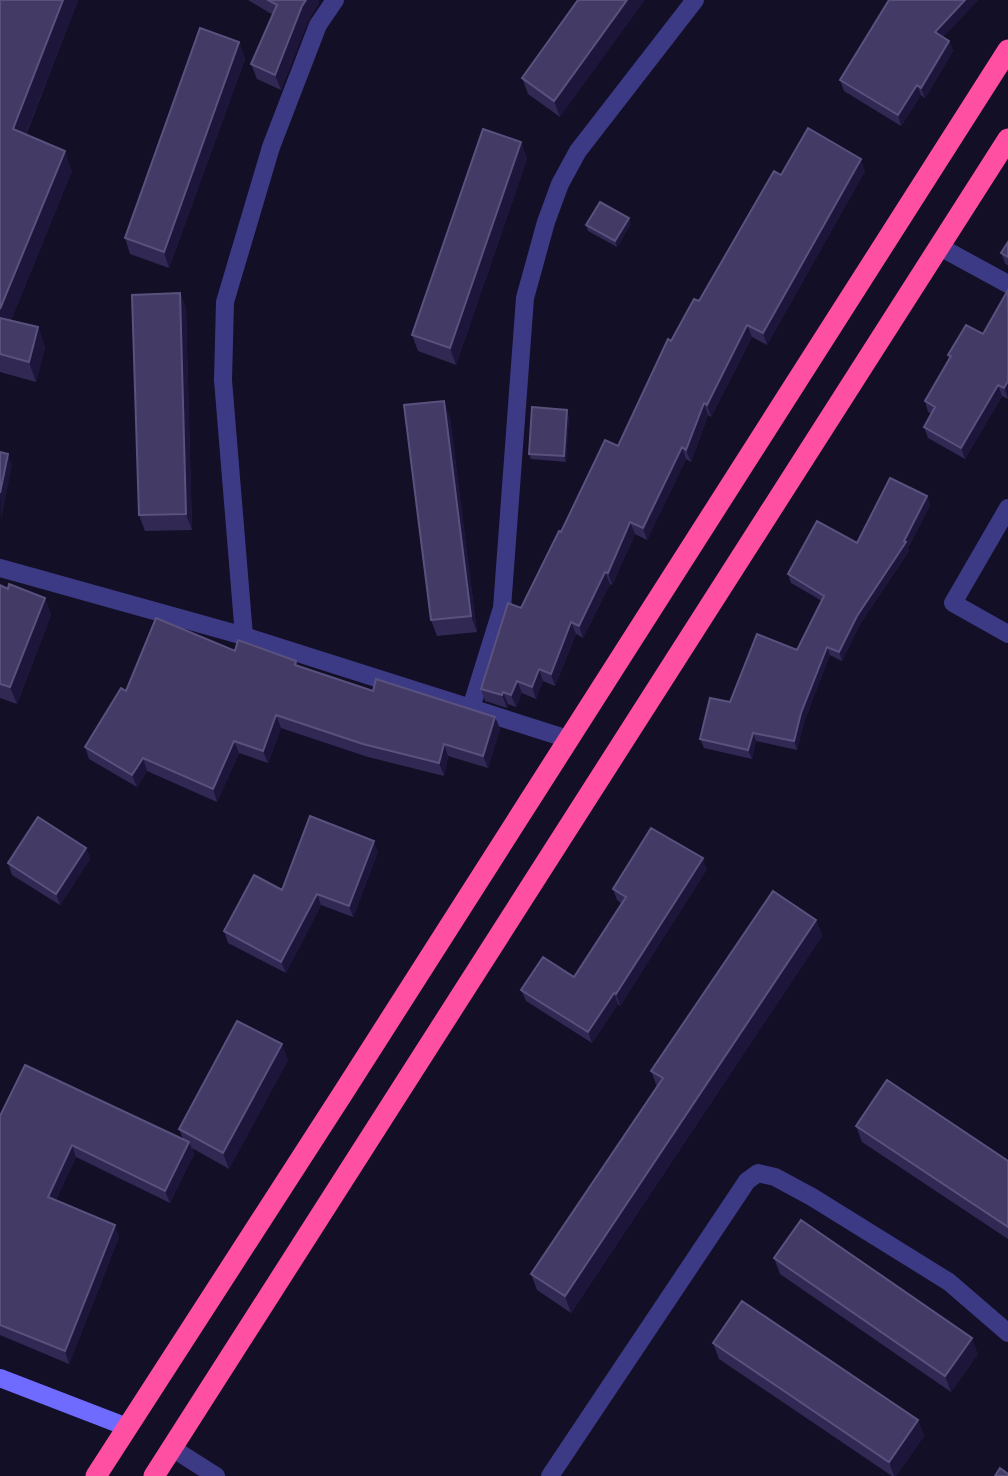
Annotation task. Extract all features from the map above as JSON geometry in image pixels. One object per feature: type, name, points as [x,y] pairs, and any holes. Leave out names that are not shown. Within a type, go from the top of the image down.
[{"type":"highway","points":[[96,1476],[1008,50]]},
{"type":"highway","points":[[154,1476],[1008,139]]},
{"type":"street","points":[[244,636],[223,380],[225,302],[271,147],[318,25],[335,0]]},
{"type":"street","points":[[471,708],[502,608],[525,298],[546,222],[560,184],[578,151],[695,0]]},
{"type":"street","points":[[940,247],[1008,284]]},
{"type":"street","points":[[1008,508],[953,603],[1008,634]]},
{"type":"street","points":[[0,568],[244,636],[568,739]]},
{"type":"street","points":[[550,1476],[747,1181],[758,1173],[775,1177],[812,1197],[949,1282],[1008,1333]]},
{"type":"street","points":[[0,1378],[127,1427]]},
{"type":"street","points":[[172,1448],[216,1476]]},
{"type":"building","points":[[0,0],[63,0],[13,129],[65,151],[0,309]]},
{"type":"building","points":[[268,0],[306,0],[275,75],[251,64],[277,5]]},
{"type":"building","points":[[578,0],[627,0],[554,101],[522,78]]},
{"type":"building","points":[[889,0],[965,0],[935,32],[949,41],[921,88],[917,85],[898,115],[840,80]]},
{"type":"building","points":[[200,28],[239,42],[164,252],[125,238]]},
{"type":"building","points":[[808,128],[861,159],[763,333],[747,325],[707,405],[704,403],[686,450],[682,447],[643,528],[630,522],[608,573],[605,572],[579,626],[571,622],[551,674],[539,669],[532,687],[517,681],[511,695],[481,689],[508,603],[521,608],[605,440],[618,446],[668,339],[671,341],[694,299],[699,301],[774,171],[781,175]]},
{"type":"building","points":[[483,129],[521,142],[450,348],[412,335]]},
{"type":"building","points":[[600,202],[629,218],[615,241],[586,225]]},
{"type":"building","points":[[1008,242],[1008,257],[1001,253]]},
{"type":"building","points":[[1008,290],[1008,381],[1004,388],[998,385],[961,448],[924,427],[935,407],[925,401],[966,325],[983,334]]},
{"type":"building","points":[[180,293],[186,514],[139,515],[132,295]]},
{"type":"building","points":[[0,318],[38,327],[29,362],[0,354]]},
{"type":"building","points":[[444,401],[471,616],[431,620],[404,405]]},
{"type":"building","points":[[532,407],[567,410],[564,456],[529,454]]},
{"type":"building","points":[[0,452],[8,454],[0,493]]},
{"type":"building","points":[[890,478],[927,496],[904,541],[906,542],[857,616],[839,652],[827,647],[801,713],[794,741],[753,733],[748,750],[700,739],[710,698],[730,702],[757,634],[797,650],[824,596],[788,574],[817,521],[857,543]]},
{"type":"building","points":[[9,584],[45,598],[10,687],[0,684],[0,585],[8,589]]},
{"type":"building","points":[[156,618],[235,651],[238,640],[296,661],[295,665],[373,691],[376,679],[495,717],[483,756],[444,744],[439,763],[363,744],[276,715],[263,751],[234,741],[213,789],[143,758],[132,775],[85,747],[121,688],[126,691]]},
{"type":"building","points":[[310,816],[374,841],[349,906],[317,894],[281,962],[224,931],[254,875],[282,890]]},
{"type":"building","points":[[38,817],[86,848],[56,894],[8,863]]},
{"type":"building","points":[[651,828],[703,858],[616,994],[614,993],[588,1032],[521,990],[543,957],[574,977],[626,897],[613,889]]},
{"type":"building","points":[[773,891],[816,920],[565,1296],[531,1274],[663,1078],[651,1071]]},
{"type":"building","points":[[237,1021],[282,1044],[223,1153],[179,1129]]},
{"type":"building","points":[[25,1065],[189,1142],[165,1191],[72,1145],[48,1197],[115,1225],[65,1351],[0,1325],[0,1116]]},
{"type":"building","points":[[887,1080],[1008,1161],[1008,1227],[856,1126]]},
{"type":"building","points":[[801,1220],[972,1338],[945,1376],[774,1258]]},
{"type":"building","points":[[742,1301],[918,1420],[889,1462],[713,1343]]},
{"type":"building","points":[[1000,1468],[1008,1474],[1008,1476],[995,1476]]}]
